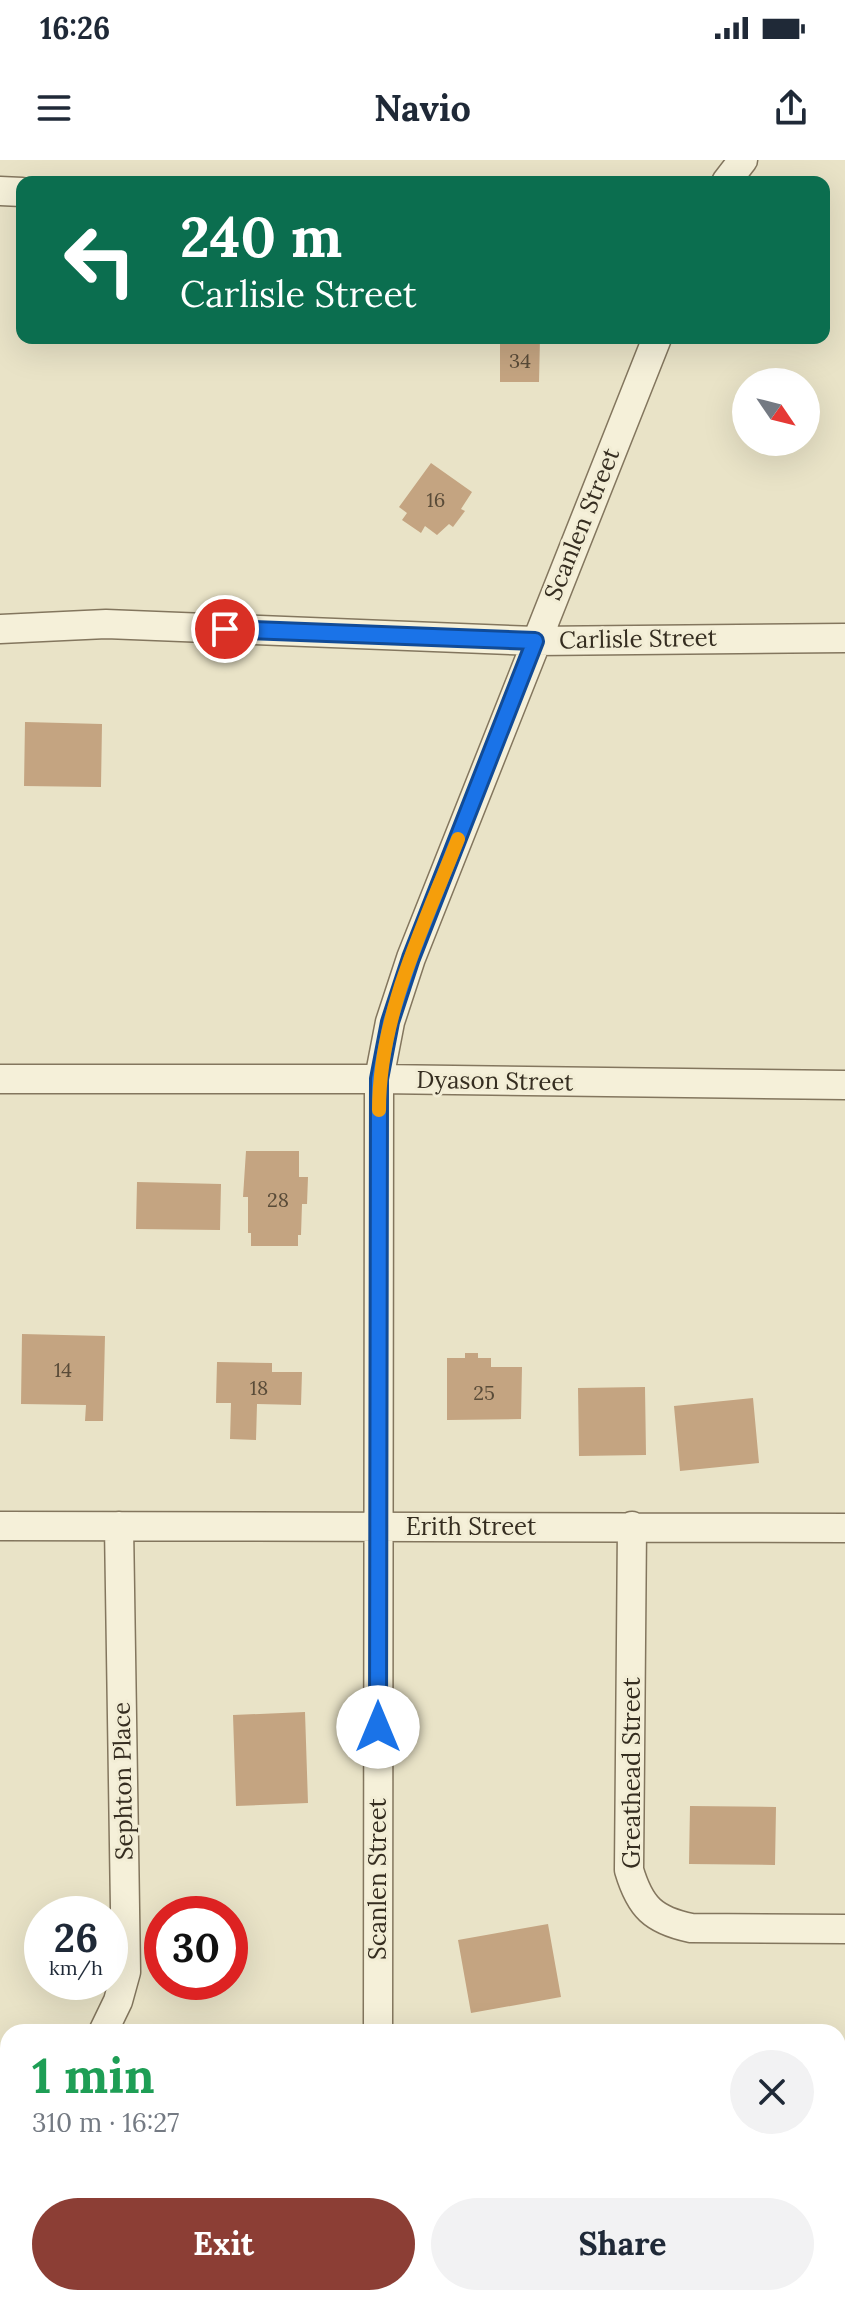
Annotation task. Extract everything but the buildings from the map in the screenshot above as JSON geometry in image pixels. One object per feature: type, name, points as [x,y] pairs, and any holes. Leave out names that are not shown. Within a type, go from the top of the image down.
[{"type":"street","points":[[731,176],[743,160]]},
{"type":"street","name":"Scanlen Street","points":[[378,2024],[379,1079],[390,1022],[411,958],[655,344]]},
{"type":"street","name":"Carlisle Street","points":[[0,629],[106,624],[535,641],[845,638]]},
{"type":"street","name":"Dyason Street","points":[[0,1079],[379,1079],[845,1085]]},
{"type":"street","name":"Erith Street","points":[[0,1526],[845,1528]]},
{"type":"street","name":"Sephton Place","points":[[107,2024],[118,2001],[126,1972],[119,1526]]},
{"type":"street","name":"Greathead Street","points":[[632,1526],[629,1870],[635,1890],[645,1906],[658,1917],[691,1928],[845,1929]]},
{"type":"slow traffic","points":[[379,1110],[379,1079],[390,1022],[411,958],[458,839]]},
{"type":"route","points":[[225,629],[535,641],[411,958],[390,1022],[379,1079],[378,1727]]}]
